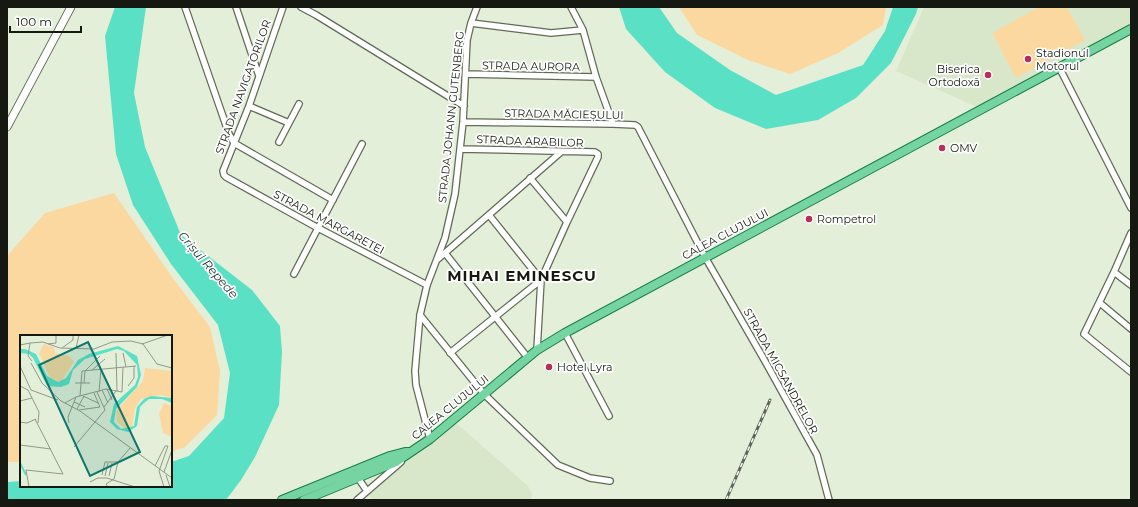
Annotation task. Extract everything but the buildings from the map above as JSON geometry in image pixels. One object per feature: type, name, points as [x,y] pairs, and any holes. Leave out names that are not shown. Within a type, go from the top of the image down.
[{"type":"main road","name":"CALEA CLUJULUI","points":[[410,452],[430,438],[537,350],[565,333],[1131,29]]},
{"type":"main road","points":[[304,500],[390,456],[410,452]]},
{"type":"main road","points":[[282,500],[346,478],[358,478],[396,462],[410,452]]},
{"type":"main road","points":[[358,478],[358,473],[360,471],[386,462],[390,456]]},
{"type":"street","points":[[8,124],[72,7]]},
{"type":"street","points":[[184,7],[229,134],[234,143],[333,200]]},
{"type":"street","points":[[236,7],[259,76]]},
{"type":"street","name":"STRADA NAVIGATORILOR","points":[[224,174],[223,171],[249,106],[283,7]]},
{"type":"street","points":[[301,7],[464,106]]},
{"type":"street","name":"STRADA JOHANN GUTENBERG","points":[[430,438],[416,384],[415,371],[420,315],[427,285],[445,238],[455,194],[463,122],[467,40],[471,23],[478,7]]},
{"type":"street","points":[[571,7],[583,30],[596,77],[613,124]]},
{"type":"street","points":[[471,23],[551,32],[583,30]]},
{"type":"street","points":[[1059,67],[1131,208]]},
{"type":"street","name":"STRADA AURORA","points":[[466,74],[596,77]]},
{"type":"street","points":[[279,142],[298,104]]},
{"type":"street","points":[[249,106],[289,123]]},
{"type":"street","name":"STRADA MĂCIEȘULUI","points":[[463,122],[636,125],[705,257]]},
{"type":"street","points":[[294,274],[362,144]]},
{"type":"street","name":"STRADA ARABILOR","points":[[460,149],[595,152],[598,154],[598,157],[567,222]]},
{"type":"street","points":[[436,260],[561,152]]},
{"type":"street","name":"STRADA MARGARETEI","points":[[224,174],[226,177],[318,228],[427,285]]},
{"type":"street","points":[[530,178],[567,222],[541,280],[537,350]]},
{"type":"street","points":[[488,215],[541,280]]},
{"type":"street","points":[[1131,234],[1100,303],[1084,334],[1131,372]]},
{"type":"street","points":[[445,253],[528,358]]},
{"type":"street","name":"STRADA MICSANDRELOR","points":[[705,257],[766,363],[816,455],[828,500]]},
{"type":"street","points":[[1114,272],[1131,285]]},
{"type":"street","points":[[450,353],[541,280]]},
{"type":"street","points":[[1100,303],[1131,329]]},
{"type":"street","points":[[420,315],[484,394],[558,465],[590,478],[610,481]]},
{"type":"street","points":[[565,333],[609,416]]},
{"type":"street","name":"CALEA CLUJULUI","points":[[357,500],[403,460],[410,452]]},
{"type":"street","points":[[358,478],[367,491]]},
{"type":"shaded area","points":[[679,7],[886,7],[883,25],[838,53],[790,74],[748,60],[697,35]]},
{"type":"shaded area","points":[[924,7],[1131,7],[1131,30],[977,107],[896,71]]},
{"type":"shaded area","name":"Stadionul Motorul","points":[[1039,7],[1067,7],[1085,40],[1016,78],[992,33]]},
{"type":"shaded area","points":[[114,193],[172,277],[210,327],[220,371],[217,415],[185,447],[172,452],[172,335],[20,335],[20,462],[7,462],[7,256],[45,213]]},
{"type":"shaded area","points":[[455,422],[528,486],[532,494],[531,500],[373,500],[367,493]]},
{"type":"water","name":"Crișul Repede","points":[[115,7],[146,7],[134,93],[145,147],[181,235],[252,290],[280,326],[282,352],[279,405],[255,457],[241,480],[226,500],[7,500],[7,482],[20,481],[20,487],[172,487],[172,462],[189,456],[224,418],[230,373],[218,325],[171,264],[133,205],[116,154],[105,36]]},
{"type":"water","points":[[619,7],[659,7],[677,33],[730,70],[776,95],[863,65],[885,31],[893,7],[918,7],[916,14],[891,63],[856,98],[818,120],[766,129],[715,108],[665,72],[626,29]]},
{"type":"railway","points":[[726,500],[770,400]]},
{"type":"place","name":"Stadionul Motorul","points":[[1028,59]]},
{"type":"place","name":"Biserica Ortodoxă","points":[[988,75]]},
{"type":"place","name":"OMV","points":[[942,148]]},
{"type":"place","name":"Rompetrol","points":[[809,219]]},
{"type":"place","name":"Hotel Lyra","points":[[549,367]]},
{"type":"district","name":"MIHAI EMINESCU","points":[[522,276]]}]
